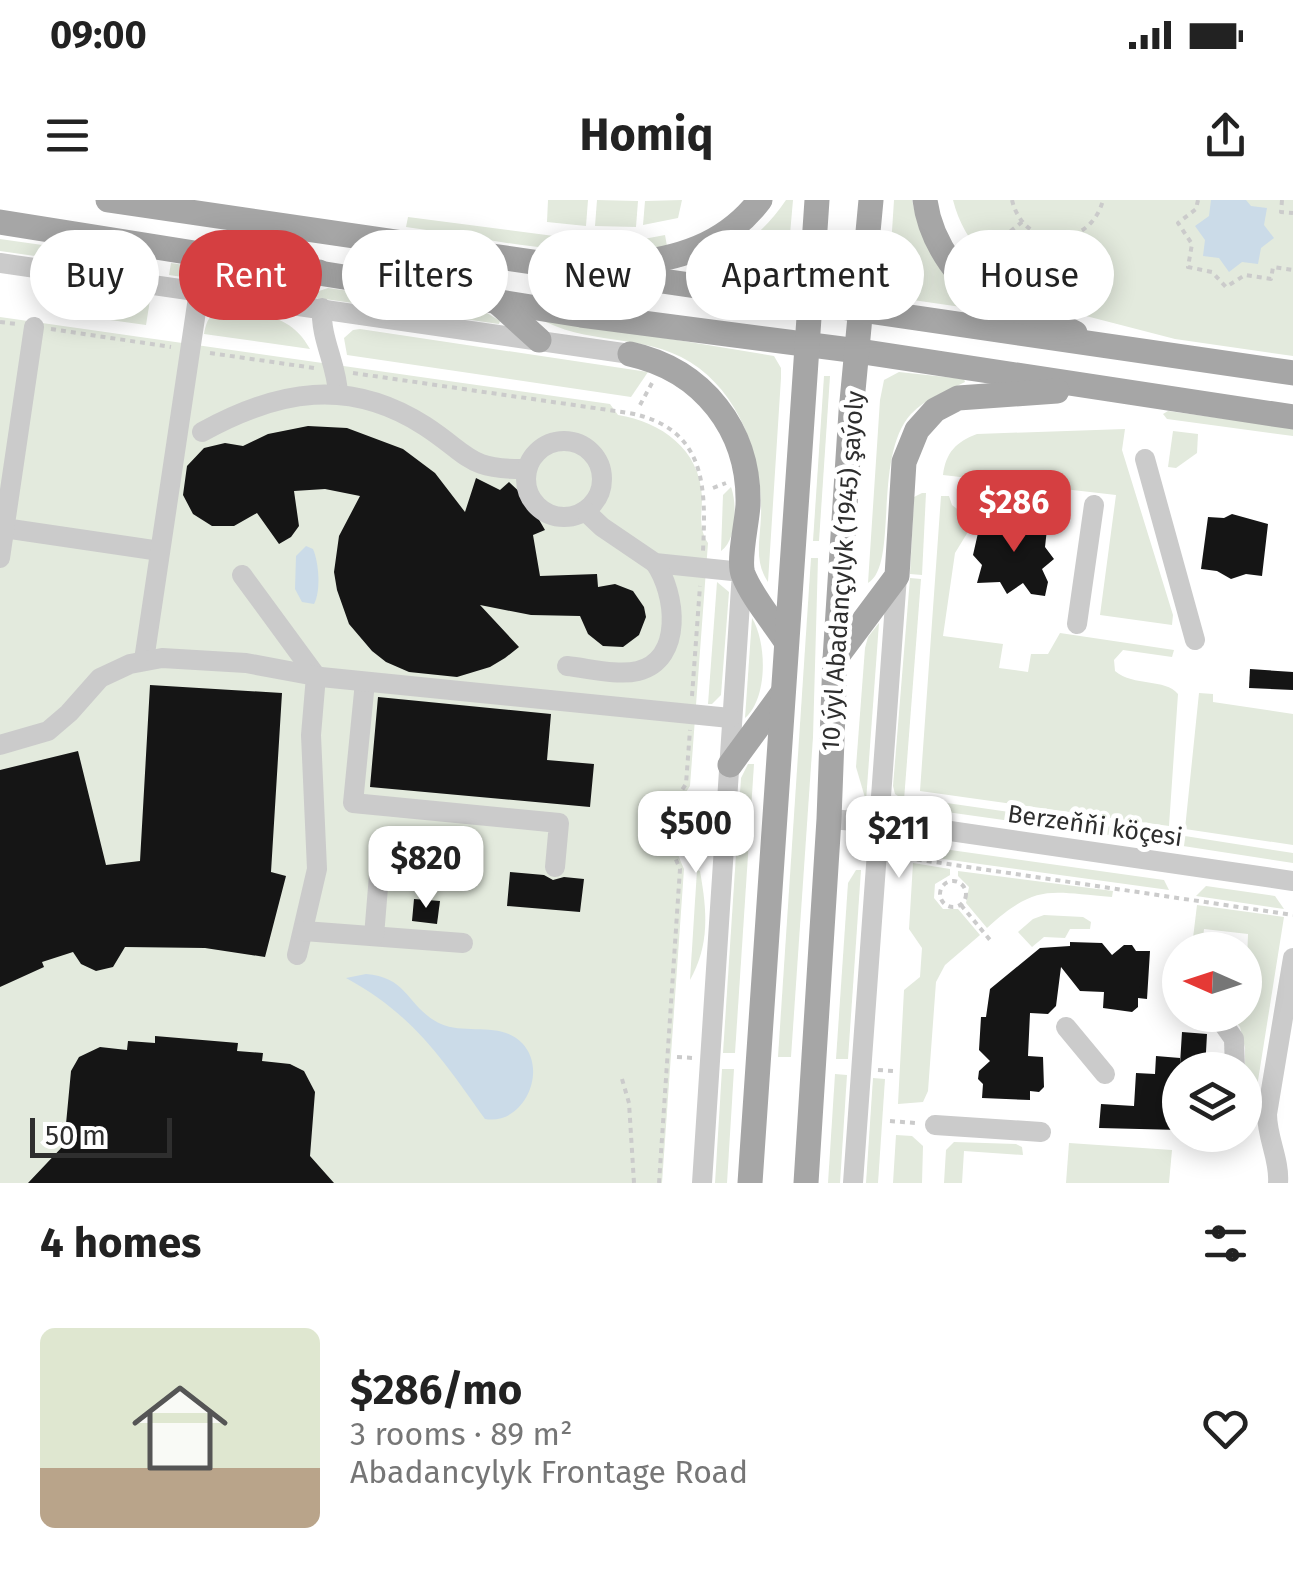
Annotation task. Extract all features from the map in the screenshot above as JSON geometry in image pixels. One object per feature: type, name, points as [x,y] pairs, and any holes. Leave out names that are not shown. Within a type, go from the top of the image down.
[{"type":"main road","points":[[108,200],[528,261]]},
{"type":"main road","points":[[666,258],[692,252],[730,232],[760,200]]},
{"type":"main road","name":"10 ýyl Abadançylyk (1945) şaýoly","points":[[815,230],[818,200]]},
{"type":"main road","name":"10 ýyl Abadançylyk (1945) şaýoly","points":[[869,230],[871,200]]},
{"type":"main road","points":[[925,200],[929,221],[944,253],[973,288],[1002,306],[1042,317],[1093,342]]},
{"type":"main road","points":[[0,222],[179,250]]},
{"type":"main road","points":[[508,303],[858,350],[1293,416]]},
{"type":"main road","points":[[508,312],[539,340]]},
{"type":"main road","points":[[924,318],[1293,373]]},
{"type":"main road","name":"10 ýyl Abadançylyk (1945) şaýoly","points":[[750,1183],[807,320]]},
{"type":"main road","name":"10 ýyl Abadançylyk (1945) şaýoly","points":[[806,1183],[835,659],[862,320]]},
{"type":"main road","points":[[630,354],[665,364],[694,381],[709,396],[731,433],[748,488],[742,572],[785,640]]},
{"type":"main road","points":[[835,659],[898,576],[904,462],[926,418],[958,398],[1036,394],[1086,386]]},
{"type":"main road","points":[[730,765],[782,694]]},
{"type":"street","points":[[0,262],[179,288]]},
{"type":"street","points":[[322,308],[630,354]]},
{"type":"street","points":[[144,660],[195,320]]},
{"type":"street","points":[[322,320],[338,394]]},
{"type":"street","points":[[0,558],[34,327]]},
{"type":"street","points":[[202,432],[247,408],[270,401],[338,394],[398,410],[475,463],[499,470],[527,469]]},
{"type":"street","points":[[570,441],[586,448],[598,462],[602,480],[597,498],[585,511],[558,517],[542,510],[530,496],[527,469],[536,453],[552,443],[570,441]]},
{"type":"street","points":[[1146,458],[1194,640]]},
{"type":"street","points":[[1077,624],[1094,504]]},
{"type":"street","points":[[567,666],[630,672],[648,666],[658,658],[672,627],[672,608],[655,563],[585,511]]},
{"type":"street","points":[[4,528],[160,551]]},
{"type":"street","points":[[655,563],[742,572],[702,1183]]},
{"type":"street","points":[[242,575],[316,676],[311,735],[317,869],[297,955]]},
{"type":"street","points":[[854,1183],[898,576]]},
{"type":"street","points":[[0,745],[48,731],[100,678],[144,660],[180,658],[226,660],[364,682],[730,718]]},
{"type":"street","points":[[364,682],[353,803],[559,823],[554,867]]},
{"type":"street","name":"Berzeňňi köçesi","points":[[829,818],[1293,882]]},
{"type":"street","points":[[374,936],[380,864]]},
{"type":"street","points":[[304,931],[462,943]]},
{"type":"street","points":[[1278,1183],[1279,1170],[1267,1134],[1266,1114],[1293,958]]},
{"type":"street","points":[[1066,1027],[1105,1074]]},
{"type":"street","points":[[935,1125],[1041,1132]]},
{"type":"path","points":[[1012,200],[1022,222],[1034,230]]},
{"type":"path","points":[[1080,230],[1095,219],[1102,200]]},
{"type":"path","points":[[1198,200],[1196,209],[1178,223],[1192,244],[1188,266],[1212,272],[1226,287],[1245,275],[1271,280],[1273,267],[1293,270]]},
{"type":"path","points":[[1282,200],[1281,212],[1293,214]]},
{"type":"path","points":[[1012,230],[1022,222]]},
{"type":"path","points":[[0,322],[629,414],[664,426],[689,450],[702,476],[706,502],[686,784],[671,806],[670,846],[680,870],[659,1183]]},
{"type":"path","points":[[640,404],[651,383],[658,386]]},
{"type":"path","points":[[713,488],[726,484],[724,473]]},
{"type":"path","points":[[907,858],[1293,915]]},
{"type":"path","points":[[953,881],[954,866]]},
{"type":"path","points":[[953,881],[966,894],[960,904],[950,906],[941,899],[941,888],[953,881]]},
{"type":"path","points":[[960,904],[990,940]]},
{"type":"path","points":[[677,1057],[710,1060]]},
{"type":"path","points":[[861,1069],[893,1071]]},
{"type":"path","points":[[622,1079],[630,1103],[634,1183]]},
{"type":"path","points":[[890,1121],[935,1125]]},
{"type":"shaded area","points":[[548,200],[588,200],[586,226],[547,222]]},
{"type":"shaded area","points":[[597,200],[638,201],[636,227],[595,226]]},
{"type":"shaded area","points":[[682,200],[678,218],[643,225],[645,201]]},
{"type":"shaded area","points":[[786,200],[793,200],[790,230],[760,230]]},
{"type":"shaded area","points":[[894,200],[912,200],[922,230],[892,230]]},
{"type":"shaded area","points":[[953,200],[1293,200],[1293,356],[1175,339],[1102,320],[1114,320],[1114,230],[966,230]]},
{"type":"shaded area","points":[[408,217],[508,230],[426,230],[406,227]]},
{"type":"shaded area","points":[[508,230],[528,233],[528,246],[508,243]]},
{"type":"shaded area","points":[[924,235],[944,269],[944,305],[924,302]]},
{"type":"shaded area","points":[[0,239],[30,243],[30,255],[0,251]]},
{"type":"shaded area","points":[[171,263],[179,264],[179,276],[169,275]]},
{"type":"shaded area","points":[[322,290],[342,290],[342,301],[322,299]]},
{"type":"shaded area","points":[[0,317],[610,404],[618,415],[663,431],[686,452],[700,480],[702,526],[708,543],[690,786],[678,807],[674,826],[684,869],[662,1183],[0,1183]]},
{"type":"shaded area","points":[[110,320],[147,320],[146,325]]},
{"type":"shaded area","points":[[278,320],[295,330],[310,349],[204,334],[207,323]]},
{"type":"shaded area","points":[[543,320],[774,356],[781,368],[781,378],[768,582],[759,558],[758,472],[745,430],[723,392],[708,375],[672,353]]},
{"type":"shaded area","points":[[360,329],[648,372],[631,397],[347,355],[344,338]]},
{"type":"shaded area","points":[[899,372],[965,382],[917,408],[899,433],[888,482],[882,555],[877,572],[868,583],[880,400],[884,380]]},
{"type":"shaded area","points":[[824,376],[830,376],[819,541],[813,541]]},
{"type":"shaded area","points":[[1168,411],[1293,428],[1293,436],[1167,419],[1163,414]]},
{"type":"shaded area","points":[[1125,429],[1122,450],[1173,615],[1172,625],[1100,615],[1116,495],[943,475],[953,449],[977,434]]},
{"type":"shaded area","points":[[1173,431],[1198,434],[1197,453],[1176,468],[1168,467]]},
{"type":"shaded area","points":[[988,485],[1053,493],[1053,508],[1011,503],[994,506]]},
{"type":"shaded area","points":[[731,487],[734,521],[730,539],[721,551],[723,495]]},
{"type":"shaded area","points":[[926,493],[922,575],[910,574],[914,497]]},
{"type":"shaded area","points":[[941,496],[949,496],[952,505],[974,522],[955,553],[943,636],[1003,644],[999,668],[1028,672],[1031,654],[1048,654],[1060,633],[1174,650],[1172,657],[1123,650],[1114,660],[1115,671],[1123,676],[1165,686],[1178,694],[1169,826],[920,791]]},
{"type":"shaded area","points":[[811,558],[818,558],[813,737],[791,1057],[778,1057]]},
{"type":"shaded area","points":[[910,578],[921,579],[904,800],[895,794],[893,786]]},
{"type":"shaded area","points":[[717,582],[729,592],[721,695],[708,704]]},
{"type":"shaded area","points":[[752,618],[760,641],[763,670],[758,697],[745,718]]},
{"type":"shaded area","points":[[879,623],[866,801],[856,767],[865,648]]},
{"type":"shaded area","points":[[1199,693],[1213,694],[1213,702],[1293,714],[1293,845],[1185,829]]},
{"type":"shaded area","points":[[748,764],[754,764],[735,1053],[723,1053],[741,778]]},
{"type":"shaded area","points":[[919,799],[1168,835],[1166,843],[918,808]]},
{"type":"shaded area","points":[[1185,836],[1293,853],[1293,863],[1183,846]]},
{"type":"shaded area","points":[[915,845],[1164,880],[1169,890],[914,855]]},
{"type":"shaded area","points":[[913,863],[950,869],[950,875],[935,884],[934,898],[943,909],[958,909],[980,935],[945,965],[936,982],[928,1091],[923,1102],[898,1104],[904,990],[920,977],[922,948],[909,929]]},
{"type":"shaded area","points":[[697,870],[705,927],[701,953],[690,980]]},
{"type":"shaded area","points":[[856,870],[861,870],[848,1059],[836,1059],[848,883]]},
{"type":"shaded area","points":[[958,871],[1113,891],[1112,897],[1058,893],[1032,897],[987,928],[966,903],[969,887]]},
{"type":"shaded area","points":[[1206,886],[1275,896],[1284,909],[1196,896]]},
{"type":"shaded area","points":[[1197,905],[1284,917],[1262,1055],[1262,1052],[1245,1052],[1241,1032],[1262,1032],[1262,932],[1204,929],[1194,932]]},
{"type":"shaded area","points":[[1044,915],[1083,917],[1091,922],[1090,929],[1070,929],[1065,938],[1044,937],[1032,947],[1018,932]]},
{"type":"shaded area","points":[[722,1069],[734,1069],[727,1183],[715,1183]]},
{"type":"shaded area","points":[[835,1074],[847,1075],[840,1183],[828,1183]]},
{"type":"shaded area","points":[[873,1078],[885,1079],[878,1183],[866,1183]]},
{"type":"shaded area","points":[[896,1135],[912,1136],[923,1146],[922,1183],[893,1183]]},
{"type":"shaded area","points":[[954,1142],[1016,1144],[1022,1147],[1023,1155],[964,1151],[962,1183],[944,1183],[946,1150]]},
{"type":"shaded area","points":[[1069,1143],[1172,1152],[1169,1183],[1066,1183]]},
{"type":"water","points":[[1211,200],[1246,200],[1251,206],[1267,208],[1264,225],[1274,238],[1261,248],[1258,264],[1242,262],[1229,272],[1219,258],[1203,256],[1205,240],[1195,226],[1209,216]]},
{"type":"water","points":[[306,546],[313,549],[318,569],[314,604],[302,602],[295,589],[296,556]]},
{"type":"water","points":[[380,976],[400,987],[421,1010],[441,1024],[514,1036],[530,1055],[533,1068],[528,1094],[521,1105],[499,1119],[485,1119],[409,1023],[346,978]]},
{"type":"building","points":[[308,426],[347,428],[403,449],[435,473],[465,512],[476,478],[500,490],[509,482],[527,499],[545,530],[533,535],[540,576],[597,574],[598,587],[615,584],[633,591],[646,617],[639,635],[623,647],[603,646],[588,634],[580,616],[531,615],[480,605],[519,647],[505,658],[457,677],[409,672],[386,662],[349,624],[334,572],[339,536],[360,496],[325,489],[294,491],[299,526],[279,544],[257,513],[234,526],[212,526],[193,514],[183,495],[187,466],[204,448],[225,443],[243,446],[268,434]]},
{"type":"building","points":[[1232,514],[1268,524],[1262,576],[1246,574],[1231,579],[1217,571],[1201,569],[1208,517]]},
{"type":"building","points":[[1010,516],[1032,524],[1048,520],[1045,547],[1054,559],[1042,569],[1048,582],[1045,596],[1031,594],[1023,583],[1007,594],[1000,582],[977,583],[982,565],[973,555],[978,533],[995,520]]},
{"type":"building","points":[[1250,669],[1293,672],[1293,690],[1249,688]]},
{"type":"building","points":[[150,685],[282,693],[271,872],[286,876],[265,957],[205,948],[125,947],[113,967],[96,971],[81,964],[73,952],[42,962],[44,967],[0,987],[0,770],[78,751],[106,865],[140,861]]},
{"type":"building","points":[[378,697],[551,714],[547,760],[594,764],[590,807],[370,787]]},
{"type":"building","points":[[510,872],[544,875],[553,880],[584,879],[580,912],[507,906]]},
{"type":"building","points":[[414,899],[440,901],[437,924],[412,921]]},
{"type":"building","points":[[1070,942],[1102,943],[1112,955],[1124,945],[1132,945],[1136,951],[1150,951],[1147,999],[1138,998],[1138,1007],[1132,1012],[1103,1008],[1104,992],[1080,991],[1061,967],[1056,1006],[1048,1014],[1030,1013],[1028,1056],[1043,1057],[1044,1087],[1039,1092],[1030,1091],[1030,1100],[982,1098],[979,1071],[990,1061],[979,1050],[981,1017],[986,1017],[990,989],[1040,948],[1070,946]]},
{"type":"building","points":[[1182,1032],[1207,1034],[1206,1052],[1181,1052]]},
{"type":"building","points":[[155,1036],[238,1043],[237,1051],[263,1053],[262,1061],[290,1064],[304,1071],[315,1092],[310,1156],[334,1183],[28,1183],[64,1145],[71,1071],[79,1057],[100,1047],[127,1050],[128,1041],[155,1043]]},
{"type":"building","points":[[1156,1056],[1162,1056],[1162,1130],[1099,1128],[1101,1104],[1134,1106],[1136,1073],[1155,1074]]}]
